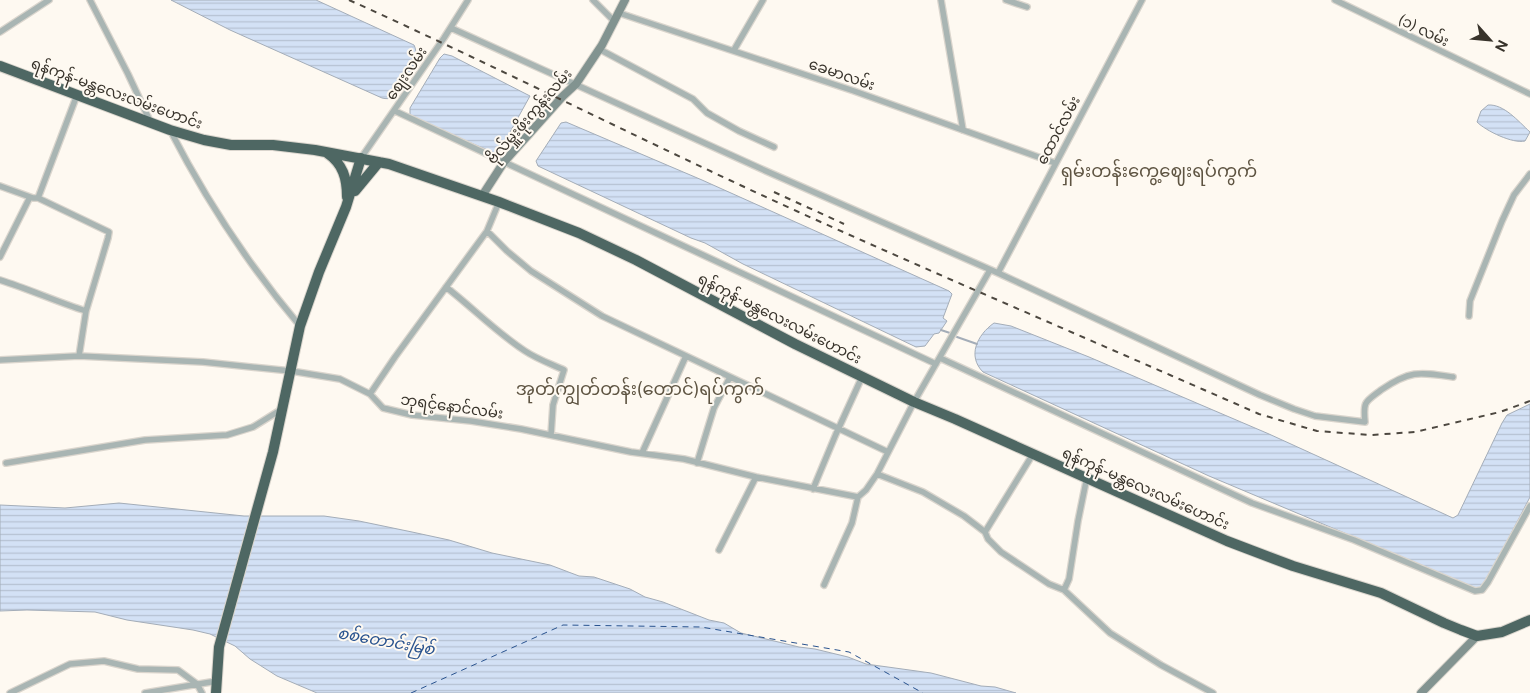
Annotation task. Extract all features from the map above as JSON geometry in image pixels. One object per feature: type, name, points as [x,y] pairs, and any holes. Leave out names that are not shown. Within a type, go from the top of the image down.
[{"type":"highway","name":"ရန်ကုန်-မန္တလေးလမ်းဟောင်း","points":[[0,66],[150,123],[204,140],[231,145],[273,145],[362,158],[417,172],[499,202],[587,237],[636,260],[786,340],[914,402],[1087,477],[1227,541],[1293,566],[1381,593],[1444,623],[1477,636]]},
{"type":"highway","points":[[326,152],[336,159],[342,168],[346,180],[346,207]]},
{"type":"highway","points":[[216,693],[219,648],[273,452],[300,326],[319,272],[346,207],[362,158]]},
{"type":"highway","points":[[346,207],[356,188],[379,162]]},
{"type":"highway","points":[[1477,636],[1502,632],[1530,620]]},
{"type":"street","points":[[0,32],[49,0]]},
{"type":"street","points":[[90,0],[128,74],[150,123]]},
{"type":"street","name":"စျေးလမ်း","points":[[362,158],[468,0]]},
{"type":"street","points":[[594,0],[614,21]]},
{"type":"street","name":"ဗိုလ်မှူးဖိုးကွန်းလမ်း","points":[[482,196],[504,162],[576,84],[599,49],[625,0]]},
{"type":"street","points":[[734,50],[763,0]]},
{"type":"street","points":[[941,0],[963,130]]},
{"type":"street","points":[[1006,0],[1027,7]]},
{"type":"street","name":"ထောင်လမ်း","points":[[998,273],[1142,0]]},
{"type":"street","name":"(၁) လမ်း","points":[[1335,0],[1530,94]]},
{"type":"street","name":"ခေမာလမ်း","points":[[619,13],[734,50],[1055,163]]},
{"type":"street","points":[[451,28],[766,172],[998,273],[1294,409],[1315,416],[1365,422],[1364,412],[1368,399],[1395,380],[1413,374],[1426,373],[1453,377]]},
{"type":"street","points":[[599,49],[693,99],[707,113],[739,132],[774,147]]},
{"type":"street","points":[[38,198],[78,95]]},
{"type":"street","points":[[395,111],[936,364]]},
{"type":"street","points":[[170,130],[194,176],[276,297],[300,326]]},
{"type":"street","points":[[1469,316],[1470,301],[1502,221],[1514,195],[1530,174]]},
{"type":"street","points":[[0,186],[38,198],[109,232],[86,311],[79,356]]},
{"type":"street","points":[[0,257],[30,197]]},
{"type":"street","points":[[370,394],[487,231],[499,202]]},
{"type":"street","points":[[487,231],[531,271],[595,312],[888,452]]},
{"type":"street","points":[[0,239],[7,242]]},
{"type":"street","points":[[824,585],[852,523],[858,497],[866,490],[877,474],[914,402],[990,270]]},
{"type":"street","points":[[0,280],[86,311]]},
{"type":"street","points":[[446,287],[526,352],[564,370],[553,406],[551,435]]},
{"type":"street","name":"ဘုရင့်နောင်လမ်း","points":[[0,360],[79,356],[203,362],[291,371],[340,379],[370,394],[384,408],[412,415],[471,421],[684,459],[756,478],[858,497]]},
{"type":"street","points":[[642,453],[686,356]]},
{"type":"street","points":[[940,358],[1252,503],[1354,540],[1475,591],[1482,590],[1488,582],[1530,506]]},
{"type":"street","points":[[697,463],[714,408],[730,377]]},
{"type":"street","points":[[813,489],[862,377]]},
{"type":"street","points":[[6,463],[145,440],[227,436],[253,427],[283,408]]},
{"type":"street","points":[[985,532],[1033,454]]},
{"type":"street","points":[[877,474],[924,492],[964,516],[985,532],[988,539],[1001,552],[1049,584],[1064,590],[1110,633],[1213,693]]},
{"type":"street","points":[[1064,590],[1069,579],[1087,477]]},
{"type":"street","points":[[719,550],[756,478]]},
{"type":"street","points":[[1421,693],[1477,636]]},
{"type":"street","points":[[10,693],[70,664],[104,661],[138,669],[178,670],[197,684],[202,693]]},
{"type":"street","points":[[146,693],[217,681]]},
{"type":"water","points":[[171,0],[316,0],[414,45],[416,50],[414,65],[407,81],[398,93],[391,98],[382,98],[230,30]]},
{"type":"water","points":[[444,54],[452,56],[530,96],[499,152],[495,153],[415,120],[410,115],[410,108]]},
{"type":"water","points":[[1488,105],[1500,107],[1516,118],[1530,132],[1525,141],[1514,141],[1500,136],[1477,122],[1481,111]]},
{"type":"water","points":[[566,122],[702,180],[949,291],[952,294],[943,318],[947,321],[939,333],[934,334],[925,346],[916,347],[743,264],[705,243],[538,166],[536,161],[561,123]]},
{"type":"water","points":[[994,323],[1011,326],[1089,357],[1269,434],[1453,518],[1458,515],[1507,415],[1530,404],[1530,497],[1484,586],[1475,588],[1209,476],[983,372],[978,366],[976,359],[976,346],[983,333]]},
{"type":"water","name":"စစ်တောင်းမြစ်","points":[[119,503],[244,516],[324,516],[412,532],[449,540],[492,553],[550,565],[579,576],[594,577],[709,620],[724,623],[741,633],[848,657],[866,664],[931,673],[1016,693],[317,693],[277,676],[250,659],[235,646],[210,634],[127,620],[95,612],[0,611],[0,505],[65,508]]},
{"type":"waterway","points":[[941,330],[950,333]]},
{"type":"waterway","points":[[957,337],[977,344]]},
{"type":"ferry route","points":[[411,693],[563,625],[701,627],[849,652],[923,693]]},
{"type":"railway","points":[[349,0],[803,214],[1259,414],[1317,431],[1371,435],[1415,432],[1500,412],[1530,401]]},
{"type":"railway","points":[[774,192],[844,224]]},
{"type":"district","name":"ရှမ်းတန်းကွေ့ဈေးရပ်ကွက်","points":[[1159,170]]},
{"type":"district","name":"အုတ်ကျွတ်တန်း(တောင်)ရပ်ကွက်","points":[[640,388]]}]
